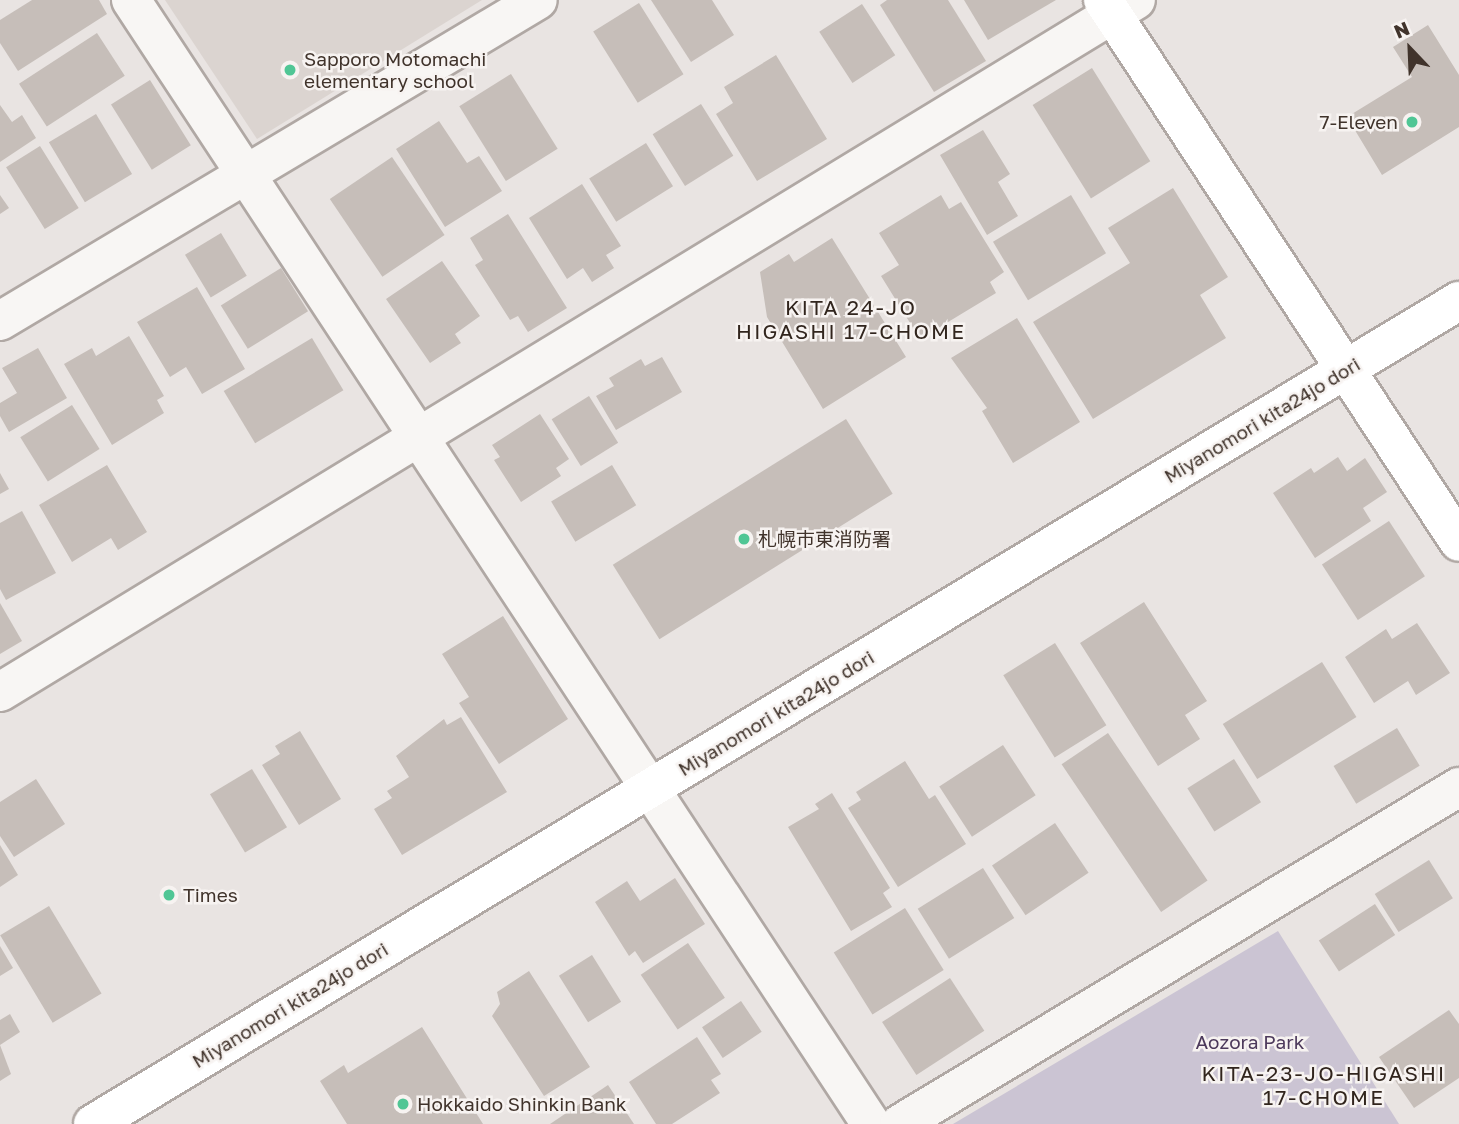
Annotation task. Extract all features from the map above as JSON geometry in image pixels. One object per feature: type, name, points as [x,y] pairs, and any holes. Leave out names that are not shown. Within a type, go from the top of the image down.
[{"type":"street","points":[[131,0],[418,440],[653,787],[871,1124]]},
{"type":"street","points":[[0,321],[538,0]]},
{"type":"street","points":[[0,692],[418,440],[1117,5],[1345,369],[1459,542]]},
{"type":"street","name":"Miyanomori kita24jo dori","points":[[93,1124],[1459,300]]},
{"type":"street","points":[[900,1124],[1459,788]]},
{"type":"shaded area","name":"Sapporo Motomachi elementary school","points":[[165,0],[482,0],[257,139]]},
{"type":"green space","name":"Aozora Park","points":[[1278,931],[1399,1124],[953,1124]]},
{"type":"building","points":[[32,0],[99,0],[107,14],[18,71],[0,43],[0,20]]},
{"type":"building","points":[[651,0],[712,0],[734,35],[691,62]]},
{"type":"building","points":[[887,0],[948,0],[986,61],[934,92],[880,5]]},
{"type":"building","points":[[964,0],[1056,0],[988,40]]},
{"type":"building","points":[[639,3],[684,74],[638,103],[593,32]]},
{"type":"building","points":[[862,4],[895,55],[852,83],[819,32]]},
{"type":"building","points":[[1428,25],[1459,75],[1459,127],[1382,175],[1347,117],[1412,77],[1393,47]]},
{"type":"building","points":[[97,33],[125,76],[47,126],[19,84]]},
{"type":"building","points":[[776,55],[827,139],[757,181],[716,114],[733,103],[724,87]]},
{"type":"building","points":[[1092,68],[1150,161],[1091,198],[1033,105]]},
{"type":"building","points":[[511,74],[558,149],[506,181],[459,106]]},
{"type":"building","points":[[150,80],[191,145],[152,170],[111,104]]},
{"type":"building","points":[[701,104],[733,156],[685,186],[653,134]]},
{"type":"building","points":[[0,105],[12,122],[22,115],[36,138],[0,162]]},
{"type":"building","points":[[96,114],[132,174],[85,202],[49,142]]},
{"type":"building","points":[[439,121],[467,163],[479,156],[502,191],[445,227],[396,149]]},
{"type":"building","points":[[983,130],[1010,174],[998,182],[1018,216],[987,235],[940,155]]},
{"type":"building","points":[[646,143],[673,186],[616,222],[589,179]]},
{"type":"building","points":[[40,146],[79,208],[45,229],[6,167]]},
{"type":"building","points":[[392,157],[445,235],[382,277],[330,199]]},
{"type":"building","points":[[582,184],[621,246],[606,255],[614,268],[592,282],[583,268],[567,279],[529,218]]},
{"type":"building","points":[[1173,188],[1228,277],[1200,295],[1226,338],[1093,419],[1033,322],[1130,263],[1108,228]]},
{"type":"building","points":[[0,195],[9,208],[0,214]]},
{"type":"building","points":[[941,195],[949,209],[961,202],[1004,272],[990,282],[996,293],[920,339],[881,276],[899,265],[879,233]]},
{"type":"building","points":[[1071,195],[1106,253],[1028,300],[993,242]]},
{"type":"building","points":[[508,214],[567,308],[528,332],[518,316],[510,320],[475,265],[483,260],[470,238]]},
{"type":"building","points":[[221,233],[247,276],[211,297],[185,255]]},
{"type":"building","points":[[832,238],[906,357],[823,409],[767,317],[760,272],[789,254],[794,262]]},
{"type":"building","points":[[442,261],[480,316],[455,334],[461,343],[430,363],[386,299]]},
{"type":"building","points":[[281,268],[308,311],[248,349],[221,306]]},
{"type":"building","points":[[197,287],[245,369],[202,394],[186,367],[170,377],[137,322]]},
{"type":"building","points":[[1017,318],[1080,422],[1013,463],[982,411],[987,408],[951,358]]},
{"type":"building","points":[[129,336],[164,396],[157,400],[164,413],[112,445],[64,364],[92,348],[96,356]]},
{"type":"building","points":[[312,338],[343,390],[255,443],[224,391]]},
{"type":"building","points":[[38,348],[67,398],[9,432],[0,416],[0,403],[17,393],[2,368]]},
{"type":"building","points":[[662,357],[682,392],[616,430],[596,396],[614,386],[609,378],[641,359],[645,366]]},
{"type":"building","points":[[589,396],[618,443],[581,466],[552,419]]},
{"type":"building","points":[[72,405],[100,449],[48,481],[20,437]]},
{"type":"building","points":[[540,414],[569,459],[556,468],[561,476],[521,502],[494,460],[500,457],[492,445]]},
{"type":"building","points":[[846,419],[893,494],[659,639],[613,565]]},
{"type":"building","points":[[1338,457],[1347,471],[1365,458],[1387,492],[1363,508],[1371,521],[1315,558],[1273,493],[1311,468],[1314,473]]},
{"type":"building","points":[[107,465],[147,532],[118,550],[111,538],[72,562],[39,505]]},
{"type":"building","points":[[612,465],[636,505],[575,542],[551,502]]},
{"type":"building","points":[[0,473],[9,489],[0,494]]},
{"type":"building","points":[[22,511],[56,573],[6,600],[0,589],[0,523]]},
{"type":"building","points":[[1389,521],[1425,576],[1358,620],[1322,565]]},
{"type":"building","points":[[1144,602],[1207,701],[1185,715],[1200,739],[1158,766],[1080,643]]},
{"type":"building","points":[[0,603],[22,641],[0,654]]},
{"type":"building","points":[[503,616],[568,719],[499,764],[459,703],[469,697],[442,654]]},
{"type":"building","points":[[1417,623],[1450,673],[1416,695],[1408,681],[1374,703],[1345,657],[1386,629],[1392,639]]},
{"type":"building","points":[[1055,643],[1106,725],[1055,758],[1003,675]]},
{"type":"building","points":[[1322,662],[1356,717],[1257,779],[1223,724]]},
{"type":"building","points":[[461,717],[507,792],[402,855],[374,809],[392,798],[387,791],[409,777],[396,756],[444,719],[447,725]]},
{"type":"building","points":[[1397,728],[1420,766],[1356,804],[1334,766]]},
{"type":"building","points":[[300,731],[341,799],[299,825],[262,765],[280,754],[275,746]]},
{"type":"building","points":[[1108,733],[1208,881],[1161,912],[1062,764]]},
{"type":"building","points":[[1003,745],[1036,795],[972,837],[939,786]]},
{"type":"building","points":[[1234,759],[1261,802],[1214,831],[1187,788]]},
{"type":"building","points":[[905,761],[929,799],[935,795],[966,844],[898,887],[848,808],[861,800],[856,792]]},
{"type":"building","points":[[252,769],[287,827],[245,853],[210,794]]},
{"type":"building","points":[[36,779],[65,824],[14,857],[0,836],[0,802]]},
{"type":"building","points":[[832,793],[890,888],[883,893],[892,907],[851,931],[788,827],[819,809],[815,804]]},
{"type":"building","points":[[1055,823],[1089,873],[1026,915],[992,865]]},
{"type":"building","points":[[0,845],[18,875],[0,887]]},
{"type":"building","points":[[1429,860],[1453,898],[1399,932],[1375,894]]},
{"type":"building","points":[[983,868],[1014,918],[949,959],[918,909]]},
{"type":"building","points":[[675,878],[705,924],[643,963],[635,951],[629,956],[595,902],[627,881],[640,901]]},
{"type":"building","points":[[1375,904],[1395,935],[1339,972],[1319,940]]},
{"type":"building","points":[[49,906],[102,993],[53,1023],[0,935]]},
{"type":"building","points":[[905,908],[944,970],[872,1014],[834,953]]},
{"type":"building","points":[[688,943],[725,998],[678,1030],[641,975]]},
{"type":"building","points":[[0,946],[13,968],[0,976]]},
{"type":"building","points":[[592,955],[621,1002],[588,1022],[559,976]]},
{"type":"building","points":[[529,971],[590,1067],[544,1096],[492,1016],[500,1004],[497,992]]},
{"type":"building","points":[[950,978],[984,1031],[916,1075],[882,1022]]},
{"type":"building","points":[[741,1001],[762,1032],[723,1058],[702,1027]]},
{"type":"building","points":[[1449,1010],[1459,1024],[1459,1078],[1414,1108],[1379,1057]]},
{"type":"building","points":[[10,1014],[20,1032],[0,1045],[0,1020]]},
{"type":"building","points":[[422,1027],[483,1124],[347,1124],[320,1081],[344,1065],[348,1073]]},
{"type":"building","points":[[697,1037],[721,1074],[711,1080],[720,1093],[672,1124],[656,1124],[629,1082]]},
{"type":"building","points":[[0,1045],[11,1074],[0,1081]]},
{"type":"building","points":[[608,1085],[634,1124],[550,1124]]},
{"type":"place","name":"Sapporo Motomachi elementary school","points":[[290,70]]},
{"type":"place","name":"7-Eleven","points":[[1412,122]]},
{"type":"place","name":"札幌市東消防署","points":[[744,539]]},
{"type":"place","name":"Times","points":[[169,895]]},
{"type":"place","name":"Hokkaido Shinkin Bank","points":[[403,1104]]},
{"type":"district","name":"KITA 24-JO HIGASHI 17-CHOME","points":[[851,319]]},
{"type":"district","name":"KITA-23-JO-HIGASHI 17-CHOME","points":[[1324,1085]]}]
